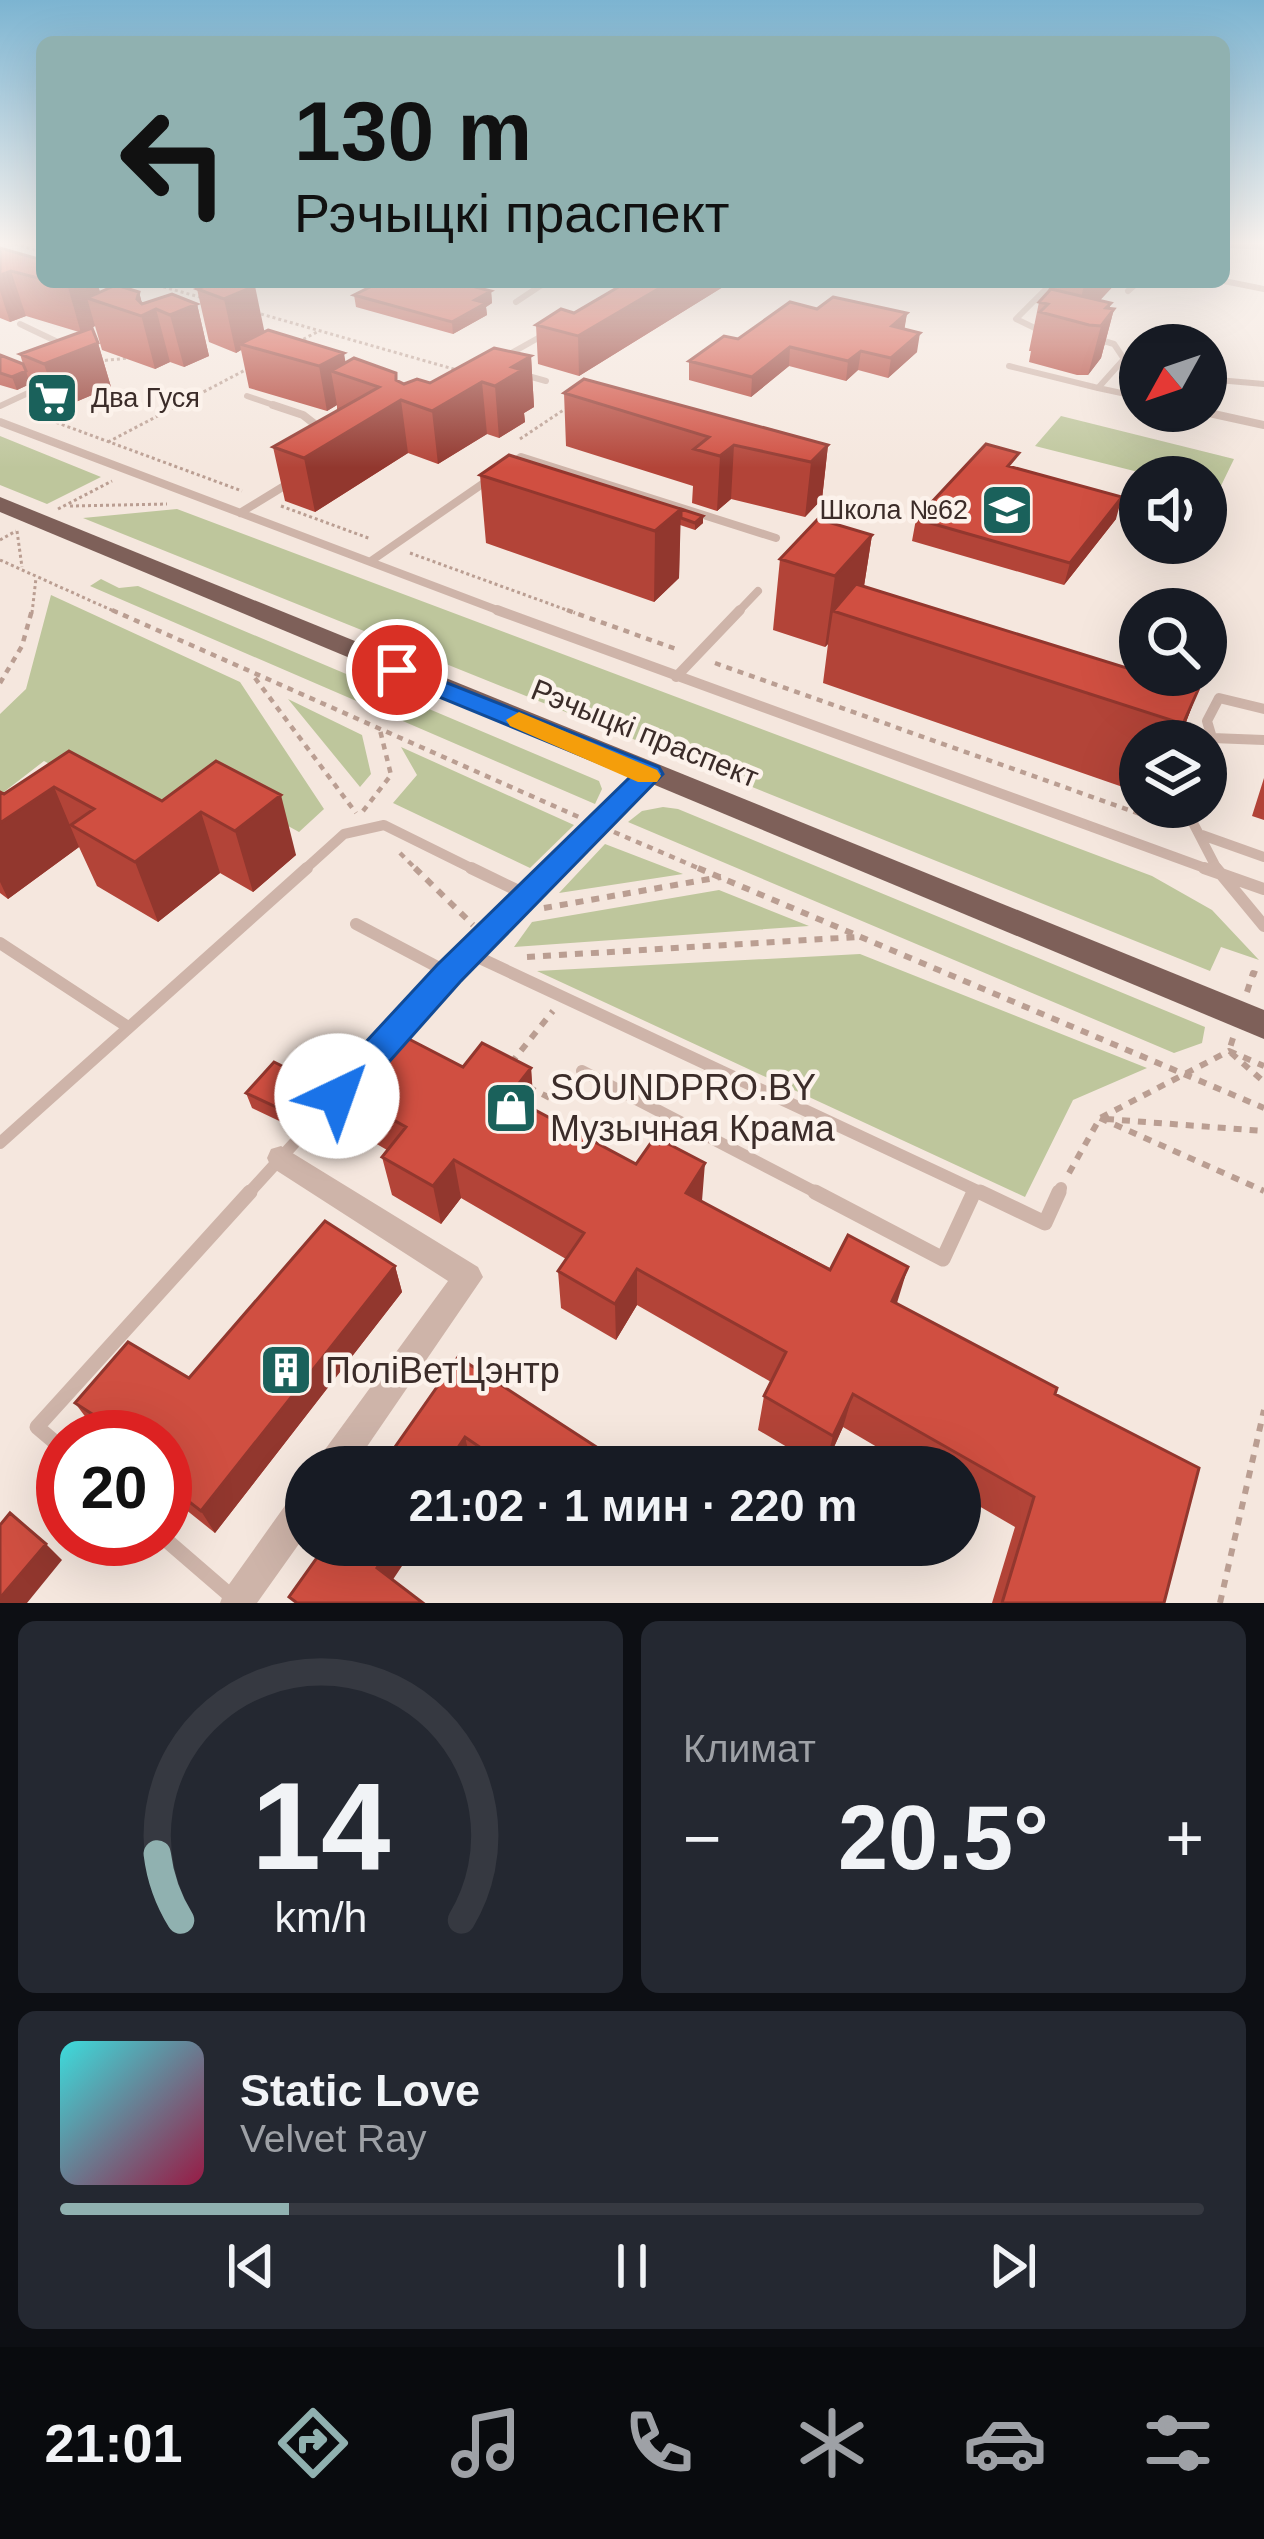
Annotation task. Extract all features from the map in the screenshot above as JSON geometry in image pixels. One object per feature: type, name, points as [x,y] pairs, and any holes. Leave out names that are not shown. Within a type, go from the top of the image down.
[{"type":"main road","name":"Рэчыцкі праспект","points":[[0,504],[1264,1025]]},
{"type":"street","points":[[281,1158],[468,1277],[348,1446]]},
{"type":"street","points":[[238,1602],[285,1535]]},
{"type":"lane","points":[[1016,319],[1025,327],[1046,332]]},
{"type":"lane","points":[[20,325],[99,361]]},
{"type":"lane","points":[[545,381],[491,365],[545,333],[567,331]]},
{"type":"lane","points":[[1082,338],[1114,344],[1119,352]]},
{"type":"lane","points":[[1098,388],[1119,365]]},
{"type":"lane","points":[[1009,366],[1119,393]]},
{"type":"lane","points":[[1227,381],[1264,384]]},
{"type":"lane","points":[[3,405],[43,386]]},
{"type":"lane","points":[[248,396],[302,415],[315,427],[337,434]]},
{"type":"lane","points":[[315,427],[333,416]]},
{"type":"lane","points":[[1227,417],[1264,425]]},
{"type":"lane","points":[[0,422],[676,677],[1264,890]]},
{"type":"lane","points":[[371,561],[521,457],[776,538]]},
{"type":"lane","points":[[240,513],[301,476]]},
{"type":"lane","points":[[676,677],[758,590]]},
{"type":"lane","points":[[1208,720],[1219,698],[1264,709]]},
{"type":"lane","points":[[1227,739],[1264,740]]},
{"type":"lane","points":[[52,1410],[448,974],[650,774]]},
{"type":"lane","points":[[0,1143],[360,822],[384,825],[527,895]]},
{"type":"lane","points":[[1197,828],[1219,873],[1264,926]]},
{"type":"lane","points":[[1202,836],[1264,857]]},
{"type":"lane","points":[[356,923],[448,974]]},
{"type":"lane","points":[[0,943],[128,1028]]},
{"type":"lane","points":[[469,953],[1045,1223],[1060,1188]]},
{"type":"lane","points":[[582,1071],[943,1259],[975,1191]]},
{"type":"lane","points":[[192,1562],[238,1602]]},
{"type":"path","points":[[275,319],[468,374]]},
{"type":"path","points":[[298,342],[320,331]]},
{"type":"path","points":[[99,361],[144,353]]},
{"type":"path","points":[[108,442],[256,364]]},
{"type":"path","points":[[518,440],[574,404],[553,398]]},
{"type":"path","points":[[3,405],[1202,836]]},
{"type":"path","points":[[38,520],[155,459]]},
{"type":"path","points":[[65,506],[161,506],[216,482]]},
{"type":"path","points":[[0,540],[16,531],[22,570]]},
{"type":"path","points":[[0,560],[598,825],[1264,1108]]},
{"type":"path","points":[[0,683],[17,663],[28,636],[37,576]]},
{"type":"path","points":[[252,674],[360,822],[393,782],[394,771],[380,730]]},
{"type":"path","points":[[394,847],[485,937]]},
{"type":"path","points":[[484,960],[862,937]]},
{"type":"path","points":[[503,1073],[565,998]]},
{"type":"path","points":[[1060,1188],[1100,1118],[1229,1051],[1264,1066]]},
{"type":"path","points":[[519,1082],[550,1098]]},
{"type":"path","points":[[1100,1118],[1264,1131]]},
{"type":"path","points":[[1100,1118],[1264,1191]]},
{"type":"path","points":[[1220,1603],[1264,1410]]},
{"type":"green space","points":[[1061,416],[1222,456],[1119,456],[1119,467],[1035,446]]},
{"type":"green space","points":[[0,436],[101,477],[47,504],[0,485]]},
{"type":"green space","points":[[177,509],[1152,876],[1212,910],[1259,960],[1221,947],[1210,971],[83,518]]},
{"type":"green space","points":[[101,579],[119,588],[138,586],[599,781],[602,789],[595,804],[90,586]]},
{"type":"green space","points":[[51,595],[240,682],[324,809],[299,832],[239,799],[187,839],[44,761],[0,795],[0,714],[26,689]]},
{"type":"green space","points":[[288,699],[362,735],[371,774],[360,787]]},
{"type":"green space","points":[[401,747],[574,825],[530,868],[393,803],[417,775]]},
{"type":"green space","points":[[678,809],[1205,1027],[1202,1043],[1174,1053],[628,822],[642,811]]},
{"type":"green space","points":[[605,844],[683,874],[559,893]]},
{"type":"green space","points":[[719,890],[809,926],[514,947],[532,922]]},
{"type":"green space","points":[[860,954],[1147,1068],[1073,1100],[1025,1197],[537,971]]},
{"type":"building","points":[[546,319],[607,319],[578,336],[536,325]]},
{"type":"building","points":[[766,319],[900,319],[892,326],[920,333],[891,358],[861,351],[848,361],[790,347],[752,377],[689,361],[724,336],[738,339]]},
{"type":"building","points":[[1066,319],[1107,319],[1101,326]]},
{"type":"building","points":[[92,328],[98,343],[44,364],[20,354]]},
{"type":"building","points":[[268,330],[344,353],[319,366],[240,344]]},
{"type":"building","points":[[494,348],[531,356],[512,367],[522,370],[495,386],[482,382],[432,411],[401,400],[304,458],[273,447],[379,387],[331,371],[354,358],[396,373],[396,380],[404,384],[417,379],[430,383]]},
{"type":"building","points":[[0,355],[23,364],[26,371],[12,377],[0,373]]},
{"type":"building","points":[[584,379],[828,445],[811,462],[734,445],[720,456],[694,449],[709,437],[564,393]]},
{"type":"building","points":[[986,444],[1019,453],[1008,466],[1119,496],[1070,563],[916,519]]},
{"type":"building","points":[[509,455],[681,509],[655,531],[480,475]]},
{"type":"building","points":[[681,509],[703,516],[695,523],[681,518]]},
{"type":"building","points":[[818,519],[872,535],[835,576],[780,559]]},
{"type":"building","points":[[856,584],[1119,665],[1119,696],[1195,696],[1185,720],[1171,720],[833,611]]},
{"type":"building","points":[[69,751],[162,801],[216,761],[281,795],[235,831],[201,812],[135,862],[71,825],[94,809],[54,787],[0,823],[0,792],[4,794]]},
{"type":"building","points":[[405,1037],[463,1067],[482,1043],[531,1068],[509,1096],[636,1164],[655,1137],[705,1163],[686,1193],[830,1270],[848,1235],[908,1267],[892,1301],[1057,1388],[1055,1394],[1199,1468],[1164,1603],[1002,1603],[1034,1497],[981,1467],[981,1446],[944,1446],[853,1394],[833,1436],[764,1396],[786,1352],[637,1269],[615,1304],[558,1271],[584,1233],[454,1160],[433,1186],[382,1157],[406,1127],[352,1097]]},
{"type":"building","points":[[274,1062],[316,1083],[289,1113],[246,1093]]},
{"type":"building","points":[[325,1221],[395,1266],[201,1511],[192,1504],[192,1410],[86,1410],[75,1403],[128,1342],[189,1378]]},
{"type":"building","points":[[458,1357],[595,1446],[478,1446],[465,1437],[459,1446],[396,1446]]},
{"type":"building","points":[[10,1513],[36,1535],[36,1556],[0,1598],[0,1525]]},
{"type":"building","points":[[311,1566],[378,1566],[423,1603],[297,1603],[289,1597]]},
{"type":"slow traffic","points":[[519,720],[650,774],[647,776]]},
{"type":"place","name":"Два Гуся","points":[[52,398]]},
{"type":"place","name":"Школа №62","points":[[1007,510]]},
{"type":"place","name":"SOUNDPRO.BY Музычная Крама","points":[[511,1108]]},
{"type":"place","name":"ПоліВетЦэнтр","points":[[286,1370]]},
{"type":"route","points":[[337,1096],[448,974],[650,774],[397,670]]}]
